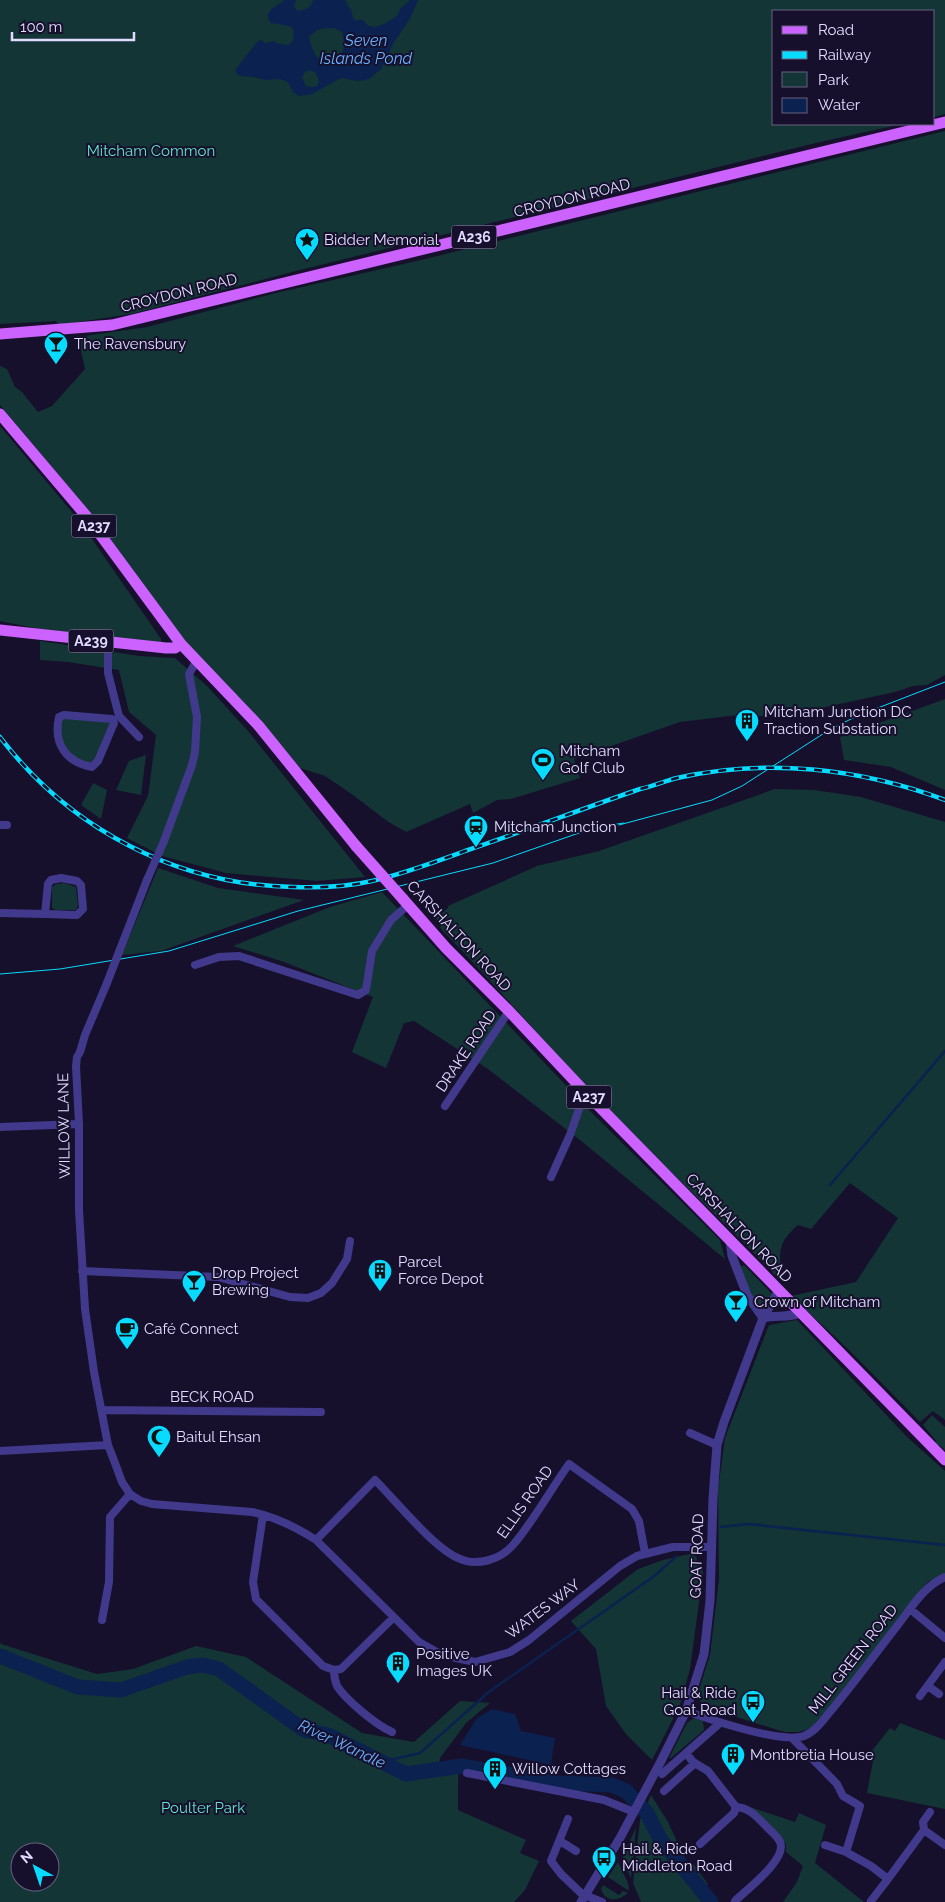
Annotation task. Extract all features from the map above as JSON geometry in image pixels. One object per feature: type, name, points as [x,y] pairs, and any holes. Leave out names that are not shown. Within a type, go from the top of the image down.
[{"type":"main road","name":"CROYDON ROAD","points":[[0,334],[112,325],[933,125]]},
{"type":"main road","name":"CARSHALTON ROAD","points":[[0,414],[88,518],[180,644],[258,726],[356,846],[446,948],[509,1010],[585,1092],[945,1460]]},
{"type":"main road","name":"A239","points":[[0,630],[166,648],[175,648],[180,644]]},
{"type":"street","points":[[108,643],[108,673],[116,719],[98,761],[92,767],[80,765],[65,753],[58,737],[59,717],[64,715],[116,719],[139,737]]},
{"type":"street","name":"WILLOW LANE","points":[[108,1445],[87,1333],[82,1271],[79,1210],[77,1057],[84,1035],[164,841],[192,765],[195,752],[197,717],[189,674],[196,662]]},
{"type":"street","points":[[0,913],[77,915],[83,908],[80,883],[77,880],[61,878],[51,880],[47,888],[45,914]]},
{"type":"street","points":[[195,965],[219,957],[239,956],[358,995],[366,990],[372,951],[391,920],[405,902]]},
{"type":"street","name":"DRAKE ROAD","points":[[445,1106],[509,1010]]},
{"type":"street","points":[[551,1177],[570,1135],[585,1092]]},
{"type":"street","points":[[0,1127],[79,1124]]},
{"type":"street","points":[[730,1240],[732,1256],[747,1295],[763,1318],[776,1315],[794,1316],[801,1312]]},
{"type":"street","points":[[82,1271],[218,1277],[290,1297],[308,1298],[322,1293],[332,1283],[346,1259],[350,1241]]},
{"type":"street","name":"GOAT ROAD","points":[[583,1899],[634,1812],[686,1711],[704,1654],[710,1601],[713,1484],[717,1445],[763,1318],[779,1290]]},
{"type":"street","name":"BECK ROAD","points":[[102,1410],[321,1412]]},
{"type":"street","points":[[690,1433],[717,1445]]},
{"type":"street","points":[[0,1451],[108,1445],[120,1477],[130,1494],[110,1517],[108,1582],[102,1620]]},
{"type":"street","name":"ELLIS ROAD","points":[[316,1540],[375,1480],[448,1553],[471,1562],[493,1559],[506,1552],[513,1545],[569,1464],[632,1508],[639,1522],[644,1553]]},
{"type":"street","name":"WATES WAY","points":[[130,1494],[141,1501],[152,1504],[238,1510],[263,1515],[298,1529],[316,1540],[393,1618],[424,1646],[442,1655],[475,1662],[510,1652],[529,1640],[620,1566],[644,1553],[673,1547],[712,1547]]},
{"type":"street","points":[[263,1515],[253,1582],[256,1599],[323,1666],[334,1670],[346,1666],[393,1618]]},
{"type":"street","name":"MILL GREEN ROAD","points":[[792,1738],[804,1736],[815,1729],[860,1676],[922,1594],[936,1582],[945,1578]]},
{"type":"street","points":[[910,1609],[945,1638]]},
{"type":"street","points":[[920,1696],[945,1662]]},
{"type":"street","points":[[334,1670],[338,1687],[369,1719],[379,1727],[392,1732]]},
{"type":"street","points":[[928,1686],[938,1694]]},
{"type":"street","points":[[686,1711],[720,1723],[792,1738],[837,1784],[842,1796],[860,1806],[846,1852]]},
{"type":"street","points":[[662,1774],[720,1723]]},
{"type":"street","points":[[686,1753],[695,1763],[708,1771],[736,1807],[744,1808],[753,1813],[780,1840],[781,1854],[766,1872],[735,1900]]},
{"type":"street","points":[[664,1790],[695,1763]]},
{"type":"street","points":[[466,1772],[604,1800],[634,1812]]},
{"type":"street","points":[[700,1844],[734,1813],[736,1807]]},
{"type":"street","points":[[871,1901],[924,1830],[923,1822],[930,1812]]},
{"type":"street","points":[[568,1819],[551,1861],[583,1899],[602,1902]]},
{"type":"street","points":[[924,1830],[945,1845]]},
{"type":"street","points":[[560,1841],[576,1851]]},
{"type":"street","points":[[825,1845],[846,1852],[871,1866],[888,1879]]},
{"type":"green space","name":"Mitcham Common","points":[[0,0],[945,0],[945,114],[935,117],[935,10],[772,10],[772,125],[897,125],[820,142],[296,271],[131,314],[58,325],[56,321],[0,324]]},
{"type":"green space","name":"Mitcham Golf Club","points":[[945,131],[945,675],[927,685],[913,686],[895,692],[793,714],[766,716],[738,715],[680,722],[574,759],[580,778],[511,799],[497,800],[473,813],[470,804],[406,832],[387,821],[325,776],[300,768],[263,725],[187,646],[94,517],[0,405],[0,366],[7,369],[15,387],[22,392],[38,412],[52,406],[85,369],[78,337],[147,327],[276,293],[421,260]]},
{"type":"green space","points":[[0,426],[81,523],[161,639],[162,644],[40,629],[0,621]]},
{"type":"green space","points":[[40,641],[140,656],[175,658],[207,686],[248,731],[365,877],[317,881],[226,873],[162,856],[127,838],[148,796],[156,735],[129,712],[119,670],[68,662],[40,660]]},
{"type":"green space","points":[[945,699],[945,790],[891,767],[844,760],[840,737]]},
{"type":"green space","points":[[62,718],[111,720],[97,760],[86,765],[64,755],[57,721]]},
{"type":"green space","points":[[146,755],[141,795],[116,790],[129,761]]},
{"type":"green space","points":[[93,783],[107,790],[101,819],[81,805]]},
{"type":"green space","points":[[775,789],[814,790],[861,797],[945,822],[945,1420],[933,1411],[920,1422],[848,1349],[791,1296],[856,1282],[898,1218],[850,1183],[811,1229],[798,1225],[787,1236],[780,1252],[781,1273],[776,1276],[588,1089],[442,930],[436,918],[448,906],[537,866],[599,851]]},
{"type":"green space","points":[[158,868],[218,888],[304,900],[161,951],[122,955]]},
{"type":"green space","points":[[64,883],[76,887],[78,905],[76,910],[56,910],[52,908],[52,887],[56,884]]},
{"type":"green space","points":[[382,892],[596,1117],[720,1240],[725,1259],[580,1140],[488,1069],[414,1021],[404,1023],[386,1068],[352,1052],[373,997],[284,962],[233,946],[330,907]]},
{"type":"green space","points":[[744,1265],[772,1294],[764,1307],[755,1300],[748,1290],[740,1267]]},
{"type":"green space","points":[[797,1320],[907,1437],[945,1471],[945,1574],[928,1582],[907,1606],[841,1695],[811,1728],[799,1732],[784,1732],[702,1706],[698,1693],[710,1655],[719,1580],[718,1490],[725,1438],[769,1325]]},
{"type":"green space","points":[[932,1415],[945,1427],[945,1450],[939,1445],[932,1447],[936,1441],[923,1425]]},
{"type":"green space","points":[[694,1553],[703,1572],[690,1669],[680,1705],[652,1760],[626,1734],[606,1706],[596,1649],[571,1621],[638,1569],[663,1560]]},
{"type":"green space","name":"Poulter Park","points":[[0,1642],[1,1644],[97,1674],[133,1669],[196,1646],[246,1657],[362,1733],[414,1742],[460,1701],[490,1703],[466,1723],[440,1758],[439,1764],[461,1759],[458,1778],[458,1810],[526,1840],[520,1853],[539,1861],[525,1890],[514,1902],[0,1902]]},
{"type":"green space","points":[[694,1718],[703,1721],[704,1730],[669,1758],[687,1723]]},
{"type":"green space","points":[[900,1723],[945,1740],[945,1809],[867,1793],[874,1755],[871,1752],[890,1728],[895,1731]]},
{"type":"green space","points":[[651,1795],[668,1822],[687,1863],[691,1861],[708,1884],[706,1886],[708,1890],[705,1893],[710,1897],[707,1899],[709,1902],[641,1902],[633,1883],[640,1820]]},
{"type":"green space","points":[[750,1807],[795,1822],[799,1813],[826,1825],[815,1863],[864,1902],[783,1902],[797,1882],[803,1866],[786,1852],[786,1844]]},
{"type":"green space","points":[[636,1827],[631,1878],[622,1860]]},
{"type":"green space","points":[[618,1862],[628,1883],[629,1891],[608,1877]]},
{"type":"green space","points":[[603,1885],[619,1895],[623,1891],[628,1893],[620,1898],[612,1899],[603,1893],[601,1889]]},
{"type":"water","name":"Seven Islands Pond","points":[[284,0],[296,0],[294,7],[298,11],[308,8],[313,0],[345,0],[355,20],[363,20],[368,26],[376,27],[397,16],[400,9],[410,0],[418,0],[410,19],[394,42],[381,69],[369,79],[358,81],[341,78],[312,94],[299,96],[293,92],[288,82],[280,79],[265,80],[241,76],[235,70],[258,41],[261,40],[265,43],[274,41],[279,44],[288,45],[293,41],[294,30],[290,26],[271,23],[268,19],[269,12]],"holes":[[[334,28],[342,32],[344,49],[336,58],[325,63],[316,56],[309,37],[317,30]],[[310,70],[316,73],[319,81],[317,86],[306,86],[302,78],[305,72]]]},
{"type":"water","points":[[492,1709],[515,1714],[521,1731],[555,1738],[551,1765],[460,1745],[477,1718]]},
{"type":"waterway","points":[[830,1185],[945,1051]]},
{"type":"waterway","points":[[721,1527],[749,1524],[945,1545]]},
{"type":"waterway","points":[[381,1762],[420,1753],[490,1691],[653,1577],[677,1556]]},
{"type":"waterway","name":"River Wandle","points":[[0,1656],[78,1687],[121,1690],[187,1667],[203,1665],[219,1669],[304,1730],[328,1735],[406,1774],[462,1766],[560,1783],[612,1785],[626,1791],[647,1813],[660,1839],[711,1902]]},
{"type":"tram line","points":[[619,825],[712,800],[742,786],[829,730],[857,716],[945,682]]},
{"type":"tram line","points":[[0,974],[60,969],[169,951],[298,911],[493,863],[576,834],[604,826],[624,823]]},
{"type":"railway","points":[[0,737],[28,770],[59,799],[93,824],[129,846],[168,863],[208,876],[250,884],[293,887],[342,886],[384,878],[640,789],[677,778],[711,772],[744,768],[812,769],[880,780],[945,800]]},
{"type":"place","name":"Bidder Memorial","points":[[307,261]]},
{"type":"place","name":"The Ravensbury","points":[[56,365]]},
{"type":"place","name":"Mitcham Junction DC Traction Substation","points":[[747,742]]},
{"type":"place","name":"Mitcham Golf Club","points":[[543,781]]},
{"type":"place","name":"Mitcham Junction","points":[[476,848]]},
{"type":"place","name":"Parcel Force Depot","points":[[380,1292]]},
{"type":"place","name":"Drop Project Brewing","points":[[194,1303]]},
{"type":"place","name":"Crown of Mitcham","points":[[736,1323]]},
{"type":"place","name":"Café Connect","points":[[127,1350]]},
{"type":"place","name":"Baitul Ehsan","points":[[159,1458]]},
{"type":"place","name":"Positive Images UK","points":[[398,1684]]},
{"type":"place","name":"Hail & Ride Goat Road","points":[[753,1723]]},
{"type":"place","name":"Montbretia House","points":[[733,1776]]},
{"type":"place","name":"Willow Cottages","points":[[495,1790]]},
{"type":"place","name":"Hail & Ride Middleton Road","points":[[604,1879]]}]
